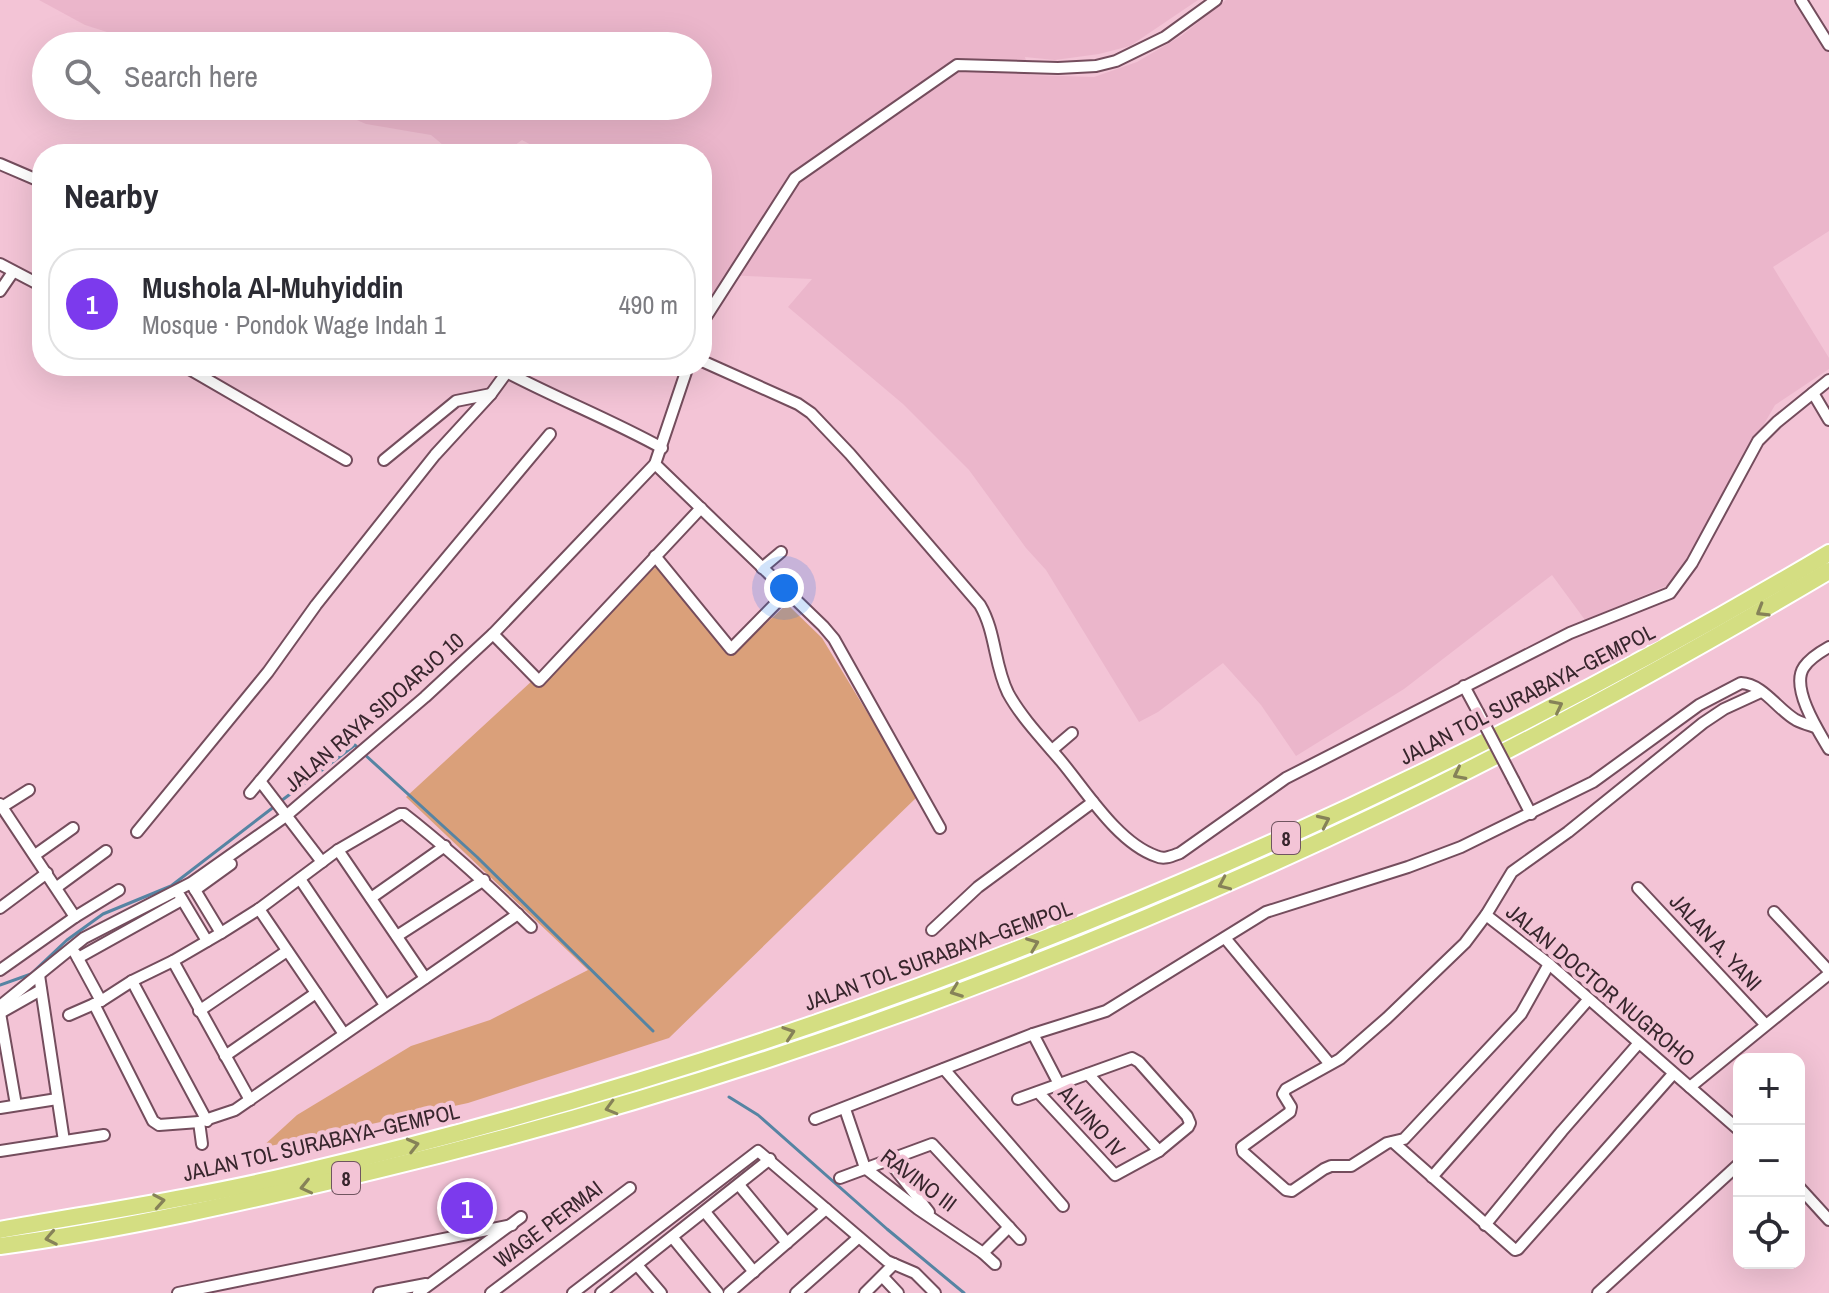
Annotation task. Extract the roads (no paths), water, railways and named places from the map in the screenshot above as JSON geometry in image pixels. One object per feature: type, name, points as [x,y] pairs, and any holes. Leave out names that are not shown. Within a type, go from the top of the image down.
[{"type":"highway","name":"JALAN TOL SURABAYA–GEMPOL","points":[[0,1230],[281,1177],[468,1131],[715,1059],[1001,957],[1165,891],[1458,757],[1601,683],[1829,553]]},
{"type":"highway","name":"JALAN TOL SURABAYA–GEMPOL","points":[[0,1246],[283,1193],[528,1133],[686,1085],[918,1006],[1224,885],[1387,810],[1561,723],[1829,571]]},
{"type":"street","points":[[712,307],[795,178],[957,65],[1058,68],[1096,66],[1116,61],[1165,37],[1216,0]]},
{"type":"street","points":[[1801,0],[1829,45]]},
{"type":"street","points":[[0,164],[32,178]]},
{"type":"street","points":[[0,264],[30,280]]},
{"type":"street","points":[[0,291],[13,272]]},
{"type":"street","points":[[712,365],[798,404],[811,413],[850,454],[980,605],[989,623],[998,664],[1010,697],[1093,802],[1122,833],[1157,857],[1167,858],[1180,853],[1286,778],[1570,633],[1670,593],[1692,563],[1758,441],[1829,380]]},
{"type":"street","points":[[201,376],[346,460]]},
{"type":"street","points":[[137,832],[268,672],[316,605],[435,455],[504,376]]},
{"type":"street","points":[[515,376],[662,448]]},
{"type":"street","name":"JALAN RAYA SIDOARJO 10","points":[[286,815],[353,768],[351,761],[493,634],[655,464],[685,376]]},
{"type":"street","points":[[1813,393],[1829,420]]},
{"type":"street","points":[[384,460],[456,401],[491,394]]},
{"type":"street","points":[[250,793],[550,434]]},
{"type":"street","points":[[655,464],[834,639],[940,828]]},
{"type":"street","points":[[493,634],[539,681],[701,508]]},
{"type":"street","points":[[762,568],[781,552]]},
{"type":"street","points":[[655,556],[731,649],[787,592]]},
{"type":"street","points":[[1829,647],[1810,660],[1800,678],[1802,694],[1815,727],[1829,749]]},
{"type":"street","points":[[815,1119],[1033,1034],[1106,1011],[1251,919],[1286,903],[1408,867],[1461,847],[1593,782],[1687,713],[1731,688],[1746,683],[1794,719],[1815,727]]},
{"type":"street","points":[[1464,686],[1531,814]]},
{"type":"street","points":[[1549,964],[1527,1005],[1512,1025],[1404,1139],[1351,1166],[1324,1169],[1292,1191],[1286,1190],[1243,1152],[1242,1147],[1290,1112],[1291,1107],[1283,1094],[1285,1090],[1340,1059],[1465,943],[1512,872],[1568,832],[1703,723],[1724,709],[1761,692]]},
{"type":"street","points":[[1052,750],[1072,733]]},
{"type":"street","points":[[260,781],[322,862]]},
{"type":"street","points":[[29,790],[1,805],[75,917]]},
{"type":"street","points":[[932,930],[978,887],[1093,802]]},
{"type":"street","points":[[69,1015],[221,933],[259,909],[338,850],[402,813],[484,880],[531,927]]},
{"type":"street","points":[[0,1006],[39,975],[75,953],[101,927],[180,896],[286,815]]},
{"type":"street","points":[[35,855],[73,828]]},
{"type":"street","points":[[371,898],[445,846]]},
{"type":"street","points":[[338,850],[425,978]]},
{"type":"street","points":[[57,887],[106,851]]},
{"type":"street","points":[[0,908],[47,873]]},
{"type":"street","points":[[300,879],[385,1005]]},
{"type":"street","points":[[397,936],[484,880]]},
{"type":"street","points":[[193,887],[221,933]]},
{"type":"street","name":"JALAN A. YANI","points":[[1638,888],[1765,1024]]},
{"type":"street","points":[[0,970],[119,890]]},
{"type":"street","points":[[180,896],[207,941]]},
{"type":"street","points":[[259,909],[344,1034]]},
{"type":"street","points":[[1690,1087],[1829,973],[1774,912]]},
{"type":"street","points":[[75,953],[153,1121],[159,1125],[203,1121],[228,1114],[518,914]]},
{"type":"street","name":"JALAN DOCTOR NUGROHO","points":[[1486,915],[1549,964],[1733,1125]]},
{"type":"street","points":[[1225,938],[1329,1063]]},
{"type":"street","points":[[199,1011],[287,951]]},
{"type":"street","points":[[173,961],[250,1100]]},
{"type":"street","points":[[39,975],[64,1141]]},
{"type":"street","points":[[132,981],[203,1121],[202,1144]]},
{"type":"street","points":[[16,1105],[0,1013],[41,990]]},
{"type":"street","points":[[225,1056],[316,993]]},
{"type":"street","points":[[1432,1177],[1588,1000]]},
{"type":"street","points":[[1033,1034],[1059,1084]]},
{"type":"street","points":[[1485,1225],[1638,1044]]},
{"type":"street","points":[[1018,1099],[1128,1058],[1139,1062],[1190,1120],[1188,1127],[1159,1151],[1088,1074]]},
{"type":"street","points":[[944,1069],[1063,1206]]},
{"type":"street","points":[[1393,1142],[1515,1250],[1673,1074]]},
{"type":"street","name":"ALVINO IV","points":[[1038,1092],[1115,1175],[1159,1151]]},
{"type":"street","points":[[0,1108],[57,1099]]},
{"type":"street","name":"RAVINO III","points":[[845,1109],[865,1168],[995,1264]]},
{"type":"street","points":[[0,1151],[104,1135]]},
{"type":"street","points":[[840,1178],[929,1143],[937,1146],[1020,1239]]},
{"type":"street","points":[[573,1293],[755,1153],[762,1152],[858,1238],[894,1264],[915,1273],[935,1293]]},
{"type":"street","points":[[604,1292],[770,1159]]},
{"type":"street","points":[[888,1160],[933,1218]]},
{"type":"street","points":[[1598,1293],[1733,1169]]},
{"type":"street","points":[[739,1185],[787,1243]]},
{"type":"street","name":"WAGE PERMAI","points":[[491,1293],[630,1188]]},
{"type":"street","points":[[1805,1194],[1829,1220]]},
{"type":"street","points":[[729,1293],[826,1209]]},
{"type":"street","points":[[705,1212],[754,1272]]},
{"type":"street","points":[[418,1293],[521,1217]]},
{"type":"street","points":[[178,1293],[512,1225]]},
{"type":"street","points":[[983,1253],[1009,1227]]},
{"type":"street","points":[[673,1238],[718,1293]]},
{"type":"street","points":[[796,1293],[858,1238]]},
{"type":"street","points":[[865,1293],[894,1264]]},
{"type":"street","points":[[637,1265],[661,1293]]},
{"type":"street","points":[[883,1277],[898,1293]]},
{"type":"street","points":[[379,1293],[432,1283]]},
{"type":"waterway","points":[[281,801],[355,745],[358,748]]},
{"type":"waterway","points":[[363,753],[477,857],[653,1031]]},
{"type":"waterway","points":[[0,985],[31,974],[67,940],[103,914],[171,886],[275,806]]},
{"type":"waterway","points":[[729,1097],[758,1115],[964,1293]]},
{"type":"place","name":"Mushola Al-Muhyiddin","points":[[467,1208]]}]
